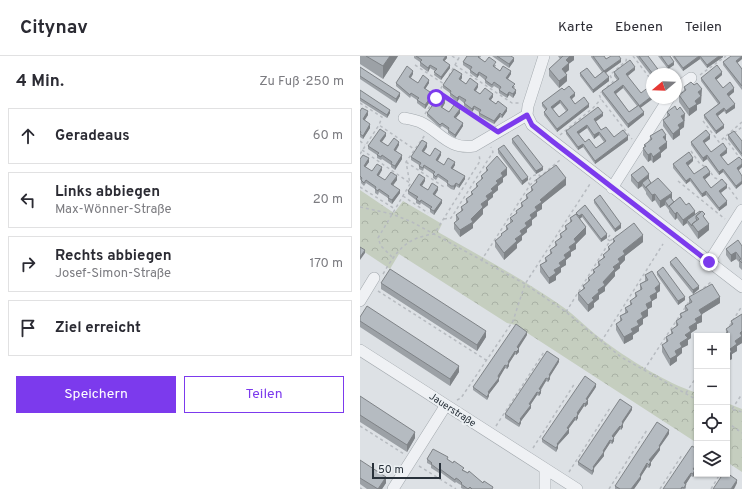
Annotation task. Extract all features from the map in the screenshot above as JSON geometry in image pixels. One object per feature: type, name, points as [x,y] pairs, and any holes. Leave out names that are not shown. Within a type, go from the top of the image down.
[{"type":"street","points":[[544,56],[528,111],[532,125],[742,287]]},
{"type":"street","points":[[682,85],[691,78]]},
{"type":"street","points":[[612,188],[665,104]]},
{"type":"street","points":[[404,118],[420,122],[454,146],[464,147],[483,141],[528,111]]},
{"type":"street","points":[[709,262],[742,210]]},
{"type":"street","points":[[360,301],[372,282]]},
{"type":"street","name":"Jauerstraße","points":[[360,350],[545,470],[577,489]]},
{"type":"street","points":[[392,489],[446,405]]},
{"type":"street","points":[[545,470],[545,489]]},
{"type":"path","points":[[452,56],[458,60]]},
{"type":"path","points":[[420,122],[436,98],[438,92],[460,56]]},
{"type":"path","points":[[552,141],[593,108],[601,98],[600,94],[613,82],[610,75],[626,61],[627,56]]},
{"type":"path","points":[[633,56],[646,73]]},
{"type":"path","points":[[691,78],[699,77],[726,56]]},
{"type":"path","points":[[415,65],[444,84]]},
{"type":"path","points":[[455,66],[512,103],[528,111]]},
{"type":"path","points":[[438,92],[498,132]]},
{"type":"path","points":[[601,98],[638,147]]},
{"type":"path","points":[[360,103],[382,118],[360,154]]},
{"type":"path","points":[[703,121],[719,142],[742,124]]},
{"type":"path","points":[[730,133],[732,135],[742,124]]},
{"type":"path","points":[[379,125],[414,149]]},
{"type":"path","points":[[392,257],[381,246],[378,238],[410,184],[406,162],[429,129]]},
{"type":"path","points":[[724,138],[742,161]]},
{"type":"path","points":[[360,141],[366,145]]},
{"type":"path","points":[[443,219],[451,218],[493,152],[483,141]]},
{"type":"path","points":[[434,234],[480,162],[483,141]]},
{"type":"path","points":[[362,150],[410,184]]},
{"type":"path","points":[[691,151],[700,164],[706,167],[715,178],[724,181],[742,205]]},
{"type":"path","points":[[481,261],[530,185],[558,163],[566,152]]},
{"type":"path","points":[[406,162],[444,187]]},
{"type":"path","points":[[530,185],[528,182],[532,176],[538,174],[540,176]]},
{"type":"path","points":[[446,405],[461,398],[513,322],[525,284],[596,175]]},
{"type":"path","points":[[678,181],[733,225]]},
{"type":"path","points":[[360,186],[394,209]]},
{"type":"path","points":[[403,196],[428,213]]},
{"type":"path","points":[[360,207],[392,214],[434,234],[525,284],[566,312],[601,342],[621,356],[694,398]]},
{"type":"path","points":[[566,312],[610,241],[623,232]]},
{"type":"path","points":[[434,234],[419,236],[404,245],[392,257],[382,275],[372,282],[486,360]]},
{"type":"path","points":[[610,235],[606,239],[610,241]]},
{"type":"path","points":[[601,342],[663,244]]},
{"type":"path","points":[[644,370],[688,301],[711,282]]},
{"type":"path","points":[[725,333],[742,306]]},
{"type":"path","points":[[490,434],[544,352]]},
{"type":"path","points":[[686,393],[694,381]]},
{"type":"path","points":[[527,458],[575,383]]},
{"type":"path","points":[[742,394],[732,409],[742,412]]},
{"type":"path","points":[[564,481],[610,408]]},
{"type":"path","points":[[730,424],[742,433]]},
{"type":"path","points":[[609,489],[647,430]]},
{"type":"path","points":[[660,489],[682,455]]},
{"type":"path","points":[[711,489],[718,477]]},
{"type":"green space","points":[[360,190],[394,213],[403,201],[442,224],[438,232],[548,297],[568,311],[600,338],[634,362],[672,383],[694,392],[694,441],[515,325],[507,323],[399,254],[390,269],[360,249]]},
{"type":"green space","points":[[730,404],[742,409],[742,472],[730,464]]},
{"type":"building","points":[[366,56],[390,56],[383,66]]},
{"type":"building","points":[[416,56],[446,56],[443,60],[450,65],[441,77],[434,72],[437,69],[430,65],[428,68],[420,62],[422,60]]},
{"type":"building","points":[[467,56],[479,56],[478,57],[485,62],[489,57],[496,62],[493,66],[500,71],[503,66],[511,71],[506,78],[515,84],[512,87],[516,90],[513,94],[509,92],[507,95],[499,90],[501,87],[494,82],[492,85],[485,80],[487,77],[479,72],[477,75],[470,70],[472,67],[463,62]]},
{"type":"building","points":[[497,56],[511,56],[514,58],[509,64]]},
{"type":"building","points":[[563,56],[570,56],[566,60],[569,63],[562,69],[567,75],[559,81],[549,69]]},
{"type":"building","points":[[593,56],[604,56],[606,59],[611,56],[619,56],[621,59],[604,71]]},
{"type":"building","points":[[639,56],[648,56],[657,68],[648,68]]},
{"type":"building","points":[[661,56],[670,56],[674,62],[668,66]]},
{"type":"building","points":[[674,56],[699,56],[683,68]]},
{"type":"building","points":[[700,56],[719,56],[707,65]]},
{"type":"building","points":[[731,56],[742,56],[736,61],[742,69],[742,86],[723,62]]},
{"type":"building","points":[[630,60],[635,67],[626,74],[641,93],[646,89],[646,101],[639,106],[644,112],[628,124],[602,91],[619,79],[614,72]],"holes":[[[623,85],[639,105],[629,112],[614,92]]]},
{"type":"building","points":[[717,65],[722,72],[715,78],[723,88],[730,82],[734,88],[727,94],[735,104],[726,111],[724,108],[716,114],[724,125],[716,131],[704,115],[720,103],[701,78]]},
{"type":"building","points":[[407,66],[413,71],[409,77],[418,83],[423,75],[429,80],[424,88],[433,94],[425,105],[417,100],[419,98],[411,93],[410,95],[396,83]]},
{"type":"building","points":[[360,67],[400,93],[396,99],[360,76]]},
{"type":"building","points":[[587,68],[595,78],[604,71],[609,77],[593,90],[580,73]]},
{"type":"building","points":[[454,69],[462,74],[459,79],[466,84],[470,78],[478,84],[474,90],[480,94],[485,88],[493,94],[489,99],[496,104],[498,101],[507,108],[502,115],[500,113],[494,121],[479,113],[481,110],[474,106],[472,109],[464,103],[466,100],[459,96],[457,98],[450,93],[451,91],[443,85]]},
{"type":"building","points":[[691,82],[694,85],[697,83],[702,89],[698,92],[701,96],[695,101],[697,104],[689,109],[682,99],[682,93],[686,90],[684,87]]},
{"type":"building","points":[[569,86],[575,93],[570,97],[575,104],[584,97],[589,104],[557,129],[544,112],[547,109],[542,103],[562,88],[564,90]],"holes":[[[560,100],[568,110],[559,117],[551,107]]]},
{"type":"building","points":[[360,90],[390,110],[387,115],[360,98]]},
{"type":"building","points":[[439,96],[445,100],[441,107],[449,112],[454,105],[460,109],[454,117],[463,123],[455,135],[448,130],[449,128],[442,123],[440,125],[427,113]]},
{"type":"building","points":[[675,106],[677,110],[680,107],[685,114],[681,116],[684,121],[678,125],[680,128],[673,134],[663,120],[670,115],[667,112]]},
{"type":"building","points":[[598,107],[603,113],[594,119],[601,130],[606,127],[614,137],[623,130],[628,136],[595,161],[583,144],[578,147],[566,131]],"holes":[[[587,125],[594,135],[599,132],[606,141],[596,148],[589,139],[585,142],[577,132]]]},
{"type":"building","points":[[362,108],[368,111],[363,119],[370,124],[363,136],[360,134],[360,111]]},
{"type":"building","points":[[380,129],[386,133],[380,141],[388,146],[394,138],[399,142],[394,150],[402,155],[395,166],[382,155],[381,157],[377,155],[379,153],[368,146]]},
{"type":"building","points":[[662,129],[666,135],[663,137],[667,142],[659,148],[661,151],[653,157],[651,153],[648,155],[643,148],[646,146],[644,145],[652,139],[650,136]]},
{"type":"building","points":[[706,130],[710,135],[703,141],[711,152],[723,143],[727,149],[720,155],[728,165],[739,157],[742,160],[742,164],[737,168],[742,176],[742,181],[736,186],[723,169],[719,172],[707,155],[703,158],[691,142]]},
{"type":"building","points":[[734,131],[742,141],[742,154],[728,135]]},
{"type":"building","points":[[518,135],[543,167],[536,171],[512,139]]},
{"type":"building","points":[[422,140],[427,143],[422,151],[430,156],[435,148],[441,152],[436,160],[444,165],[448,158],[455,162],[451,168],[465,176],[459,185],[456,183],[454,186],[451,186],[447,183],[448,181],[438,174],[436,177],[433,174],[435,172],[424,165],[423,168],[419,166],[421,163],[411,157]]},
{"type":"building","points":[[504,145],[528,177],[522,181],[498,149]]},
{"type":"building","points":[[689,152],[693,158],[686,163],[694,174],[706,166],[710,172],[703,177],[711,188],[722,179],[727,185],[719,191],[727,201],[719,208],[706,191],[702,194],[690,178],[686,181],[673,164]]},
{"type":"building","points":[[363,155],[369,158],[364,166],[372,171],[377,164],[382,167],[377,175],[385,180],[391,172],[397,176],[391,184],[400,190],[392,200],[379,189],[378,191],[375,189],[376,187],[366,180],[364,183],[361,180],[360,159]]},
{"type":"building","points":[[497,156],[507,168],[501,173],[503,176],[496,181],[498,183],[491,189],[493,191],[486,196],[488,199],[481,204],[483,207],[471,219],[473,222],[460,230],[454,223],[459,219],[456,215],[463,210],[461,207],[468,202],[466,199],[473,194],[471,192],[478,186],[476,184],[483,178],[481,176],[488,170],[486,168]]},
{"type":"building","points":[[556,165],[566,178],[540,200],[542,202],[535,207],[537,210],[530,215],[532,218],[525,223],[527,226],[520,231],[522,234],[515,239],[517,241],[504,253],[495,241],[508,229],[506,226],[513,221],[510,218],[523,206],[521,203],[528,198],[526,195],[533,190],[531,187],[537,182],[536,180]]},
{"type":"building","points":[[643,166],[649,174],[638,183],[631,175]]},
{"type":"building","points":[[419,174],[425,178],[420,185],[428,190],[432,183],[438,187],[433,194],[442,200],[434,211],[430,209],[432,207],[421,200],[420,202],[416,199],[418,197],[408,191]]},
{"type":"building","points":[[648,178],[651,183],[646,188],[642,183]]},
{"type":"building","points":[[658,178],[672,193],[660,201],[655,194],[652,195],[646,187]]},
{"type":"building","points":[[600,195],[621,224],[615,229],[594,200]]},
{"type":"building","points":[[670,197],[674,202],[669,207],[665,201]]},
{"type":"building","points":[[680,197],[686,205],[689,203],[695,211],[683,220],[677,212],[675,214],[669,206]]},
{"type":"building","points":[[585,205],[607,234],[601,239],[582,214],[579,216],[576,213]]},
{"type":"building","points":[[700,211],[701,212],[696,216],[697,220],[692,224],[692,226],[687,220]]},
{"type":"building","points":[[702,211],[705,214],[703,216],[709,224],[698,232],[692,224],[699,219],[696,216]]},
{"type":"building","points":[[576,214],[586,227],[574,239],[576,242],[569,247],[571,250],[564,255],[566,258],[559,263],[561,266],[554,270],[556,273],[549,278],[540,265],[547,261],[545,258],[552,253],[550,250],[557,245],[555,242],[562,237],[560,234],[567,229],[565,226],[572,221],[570,218]]},
{"type":"building","points":[[634,223],[643,235],[623,251],[625,254],[618,259],[620,262],[613,267],[615,269],[603,282],[605,285],[598,290],[599,292],[592,298],[594,300],[588,305],[578,293],[585,288],[583,286],[590,280],[588,278],[595,272],[593,270],[600,265],[598,262],[605,257],[603,255],[610,249],[608,247],[615,241],[613,239]]},
{"type":"building","points":[[738,240],[742,246],[742,263],[736,252],[731,255],[726,249]]},
{"type":"building","points":[[360,247],[365,250],[360,257]]},
{"type":"building","points":[[676,257],[699,286],[693,290],[670,262]]},
{"type":"building","points":[[663,267],[685,297],[678,301],[657,272]]},
{"type":"building","points":[[390,269],[486,331],[477,345],[381,283]]},
{"type":"building","points":[[652,271],[660,284],[655,288],[657,292],[650,296],[652,301],[646,304],[648,309],[641,313],[643,317],[637,321],[639,325],[631,329],[633,332],[624,337],[616,324],[622,320],[620,316],[628,312],[625,308],[632,304],[630,301],[637,296],[635,293],[642,289],[640,284],[648,280],[645,275]]},
{"type":"building","points":[[712,284],[720,297],[699,310],[702,315],[695,319],[697,322],[689,327],[691,331],[685,335],[688,338],[680,343],[682,347],[675,351],[677,355],[670,359],[662,345],[668,341],[666,337],[673,333],[671,330],[678,325],[676,321],[682,317],[680,314],[688,310],[685,306],[692,302],[689,297]]},
{"type":"building","points":[[367,306],[459,366],[450,379],[360,321],[360,317]]},
{"type":"building","points":[[742,314],[742,331],[740,333],[742,336],[735,341],[737,344],[730,349],[730,333],[726,333],[728,332],[726,329],[733,324],[731,321]]},
{"type":"building","points":[[516,324],[527,332],[517,347],[519,349],[516,352],[515,351],[507,366],[505,365],[498,376],[499,378],[488,392],[487,397],[473,387]]},
{"type":"building","points":[[547,351],[559,359],[548,379],[546,378],[539,389],[541,390],[539,393],[537,392],[529,404],[531,405],[520,419],[519,424],[505,414]]},
{"type":"building","points":[[585,376],[596,384],[586,399],[588,400],[585,404],[584,403],[577,413],[576,418],[575,417],[567,428],[569,429],[557,444],[558,445],[556,448],[542,439]]},
{"type":"building","points":[[360,396],[415,432],[407,445],[360,415]]},
{"type":"building","points":[[620,399],[632,407],[622,422],[621,427],[620,426],[612,436],[614,438],[612,441],[610,440],[592,471],[578,462]]},
{"type":"building","points":[[657,422],[669,430],[659,446],[660,447],[649,460],[651,461],[649,465],[647,463],[640,475],[641,476],[631,489],[620,489],[615,486]]},
{"type":"building","points":[[692,446],[694,447],[694,472],[693,474],[691,473],[684,483],[686,484],[684,488],[663,489]]},
{"type":"building","points":[[433,449],[448,457],[447,459],[453,463],[454,461],[464,468],[462,470],[468,473],[469,471],[483,483],[484,481],[493,487],[492,489],[472,489],[470,487],[468,489],[456,478],[455,480],[440,469],[439,470],[427,459]]},
{"type":"building","points":[[360,460],[386,477],[378,489],[360,478]]},
{"type":"building","points":[[730,475],[737,480],[731,489],[713,489],[721,477],[730,477]]},
{"type":"route","points":[[436,98],[438,92],[498,132],[527,115],[532,125],[709,262]]}]
